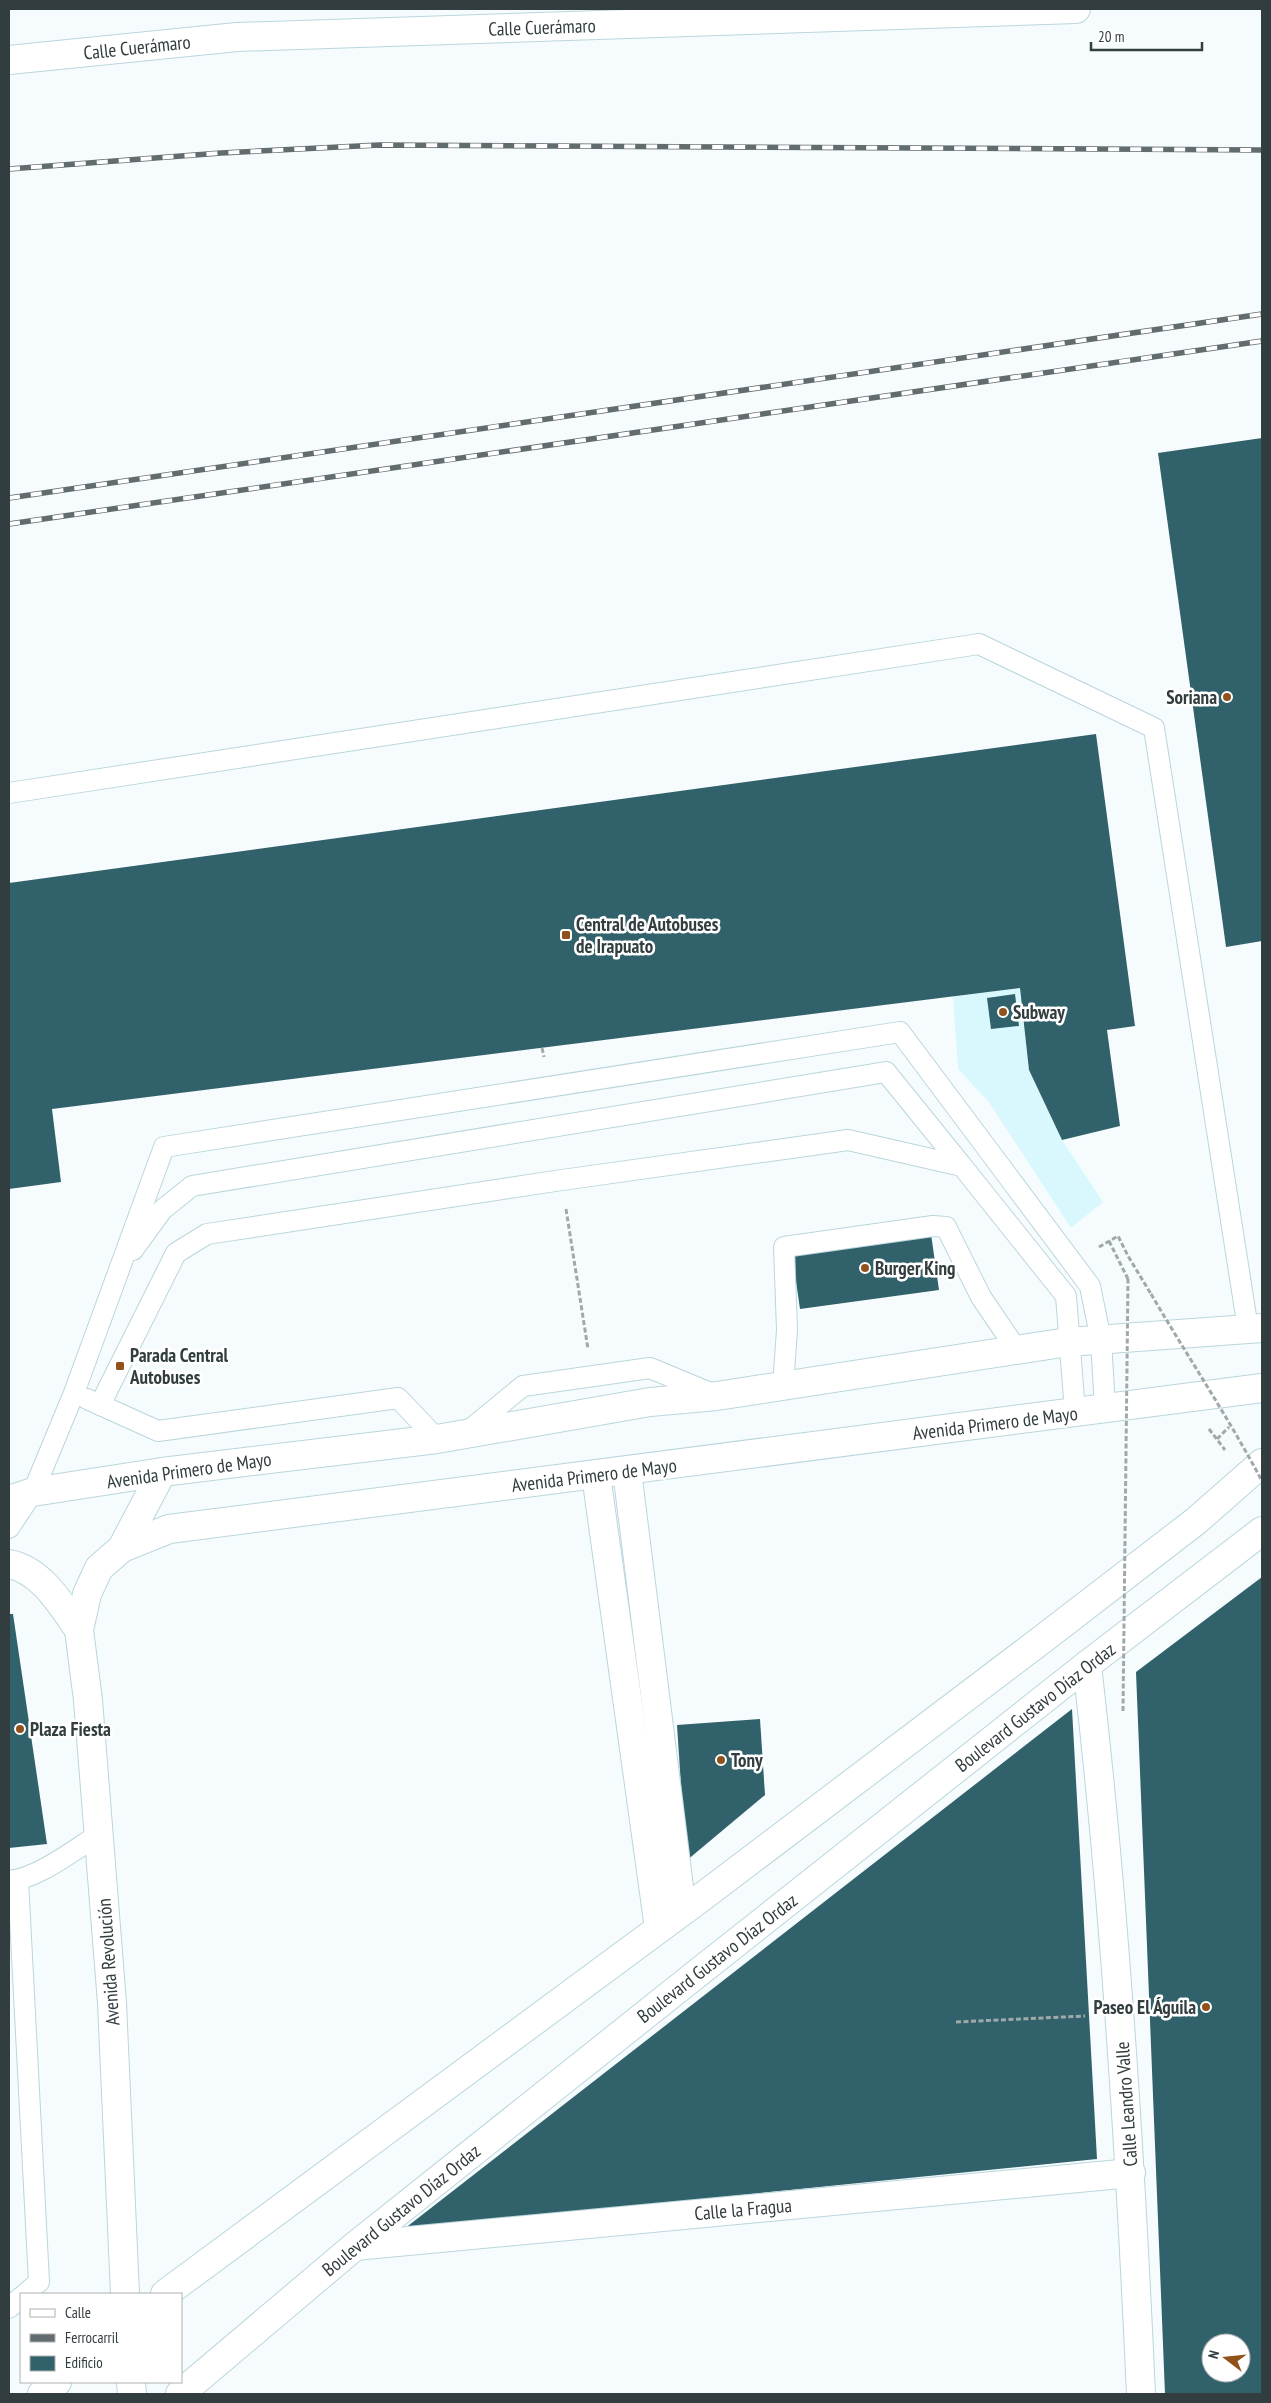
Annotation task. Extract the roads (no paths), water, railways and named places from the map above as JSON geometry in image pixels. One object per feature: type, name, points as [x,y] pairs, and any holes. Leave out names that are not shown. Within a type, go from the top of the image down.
[{"type":"street","name":"Calle Cuerámaro","points":[[9,60],[237,37],[713,15],[1076,9]]},
{"type":"street","name":"Avenida Primero de Mayo","points":[[21,1496],[162,1472],[437,1439],[468,1432],[650,1402],[717,1396],[1068,1342],[1255,1329]]},
{"type":"street","name":"Avenida Primero de Mayo","points":[[79,1630],[87,1594],[99,1568],[122,1548],[169,1529],[1262,1388]]},
{"type":"street","points":[[166,2293],[682,1911],[1044,1638],[1196,1521],[1262,1463]]},
{"type":"street","points":[[627,1471],[682,1911]]},
{"type":"street","points":[[122,1548],[162,1472]]},
{"type":"street","points":[[596,1475],[659,1928]]},
{"type":"street","name":"Boulevard Gustavo Díaz Ordaz","points":[[180,2394],[355,2246],[1087,1665],[1262,1531]]},
{"type":"street","points":[[9,1564],[20,1566],[54,1593],[79,1630]]},
{"type":"street","name":"Avenida Revolución","points":[[79,1630],[88,1700],[112,2003],[125,2293]]},
{"type":"street","name":"Calle Leandro Valle","points":[[1087,1665],[1104,1811],[1131,2173],[1141,2394]]},
{"type":"street","name":"Calle la Fragua","points":[[355,2246],[1131,2173]]},
{"type":"street","points":[[42,2394],[56,2383]]},
{"type":"lane","points":[[9,793],[979,644],[1154,728],[1255,1329]]},
{"type":"lane","points":[[9,1528],[21,1496],[74,1393],[164,1147],[900,1032],[1090,1286],[1101,1340],[1105,1408]]},
{"type":"lane","points":[[119,1270],[162,1210],[192,1186],[886,1072],[1066,1296],[1074,1412]]},
{"type":"lane","points":[[100,1405],[176,1253],[207,1234],[562,1180],[848,1140],[962,1166]]},
{"type":"lane","points":[[783,1386],[787,1330],[784,1247],[934,1226],[946,1228],[980,1296],[1017,1350]]},
{"type":"lane","points":[[468,1432],[523,1386],[650,1368],[717,1396]]},
{"type":"lane","points":[[74,1393],[158,1431],[398,1398],[437,1439]]},
{"type":"lane","points":[[26,2293],[39,2282],[13,1881],[42,1869],[98,1835]]},
{"type":"lane","points":[[9,2308],[20,2299]]},
{"type":"railway","points":[[9,169],[221,153],[379,145],[1262,150]]},
{"type":"railway","points":[[9,498],[1262,314]]},
{"type":"railway","points":[[9,524],[1262,341]]},
{"type":"place","name":"Soriana","points":[[1227,697]]},
{"type":"place","name":"Central de Autobuses de Irapuato","points":[[566,935]]},
{"type":"place","name":"Subway","points":[[1003,1012]]},
{"type":"place","name":"Burger King","points":[[865,1268]]},
{"type":"place","name":"Parada Central Autobuses","points":[[120,1366]]},
{"type":"place","name":"Plaza Fiesta","points":[[20,1729]]},
{"type":"place","name":"Tony","points":[[721,1760]]},
{"type":"place","name":"Paseo El Águila","points":[[1206,2007]]}]
